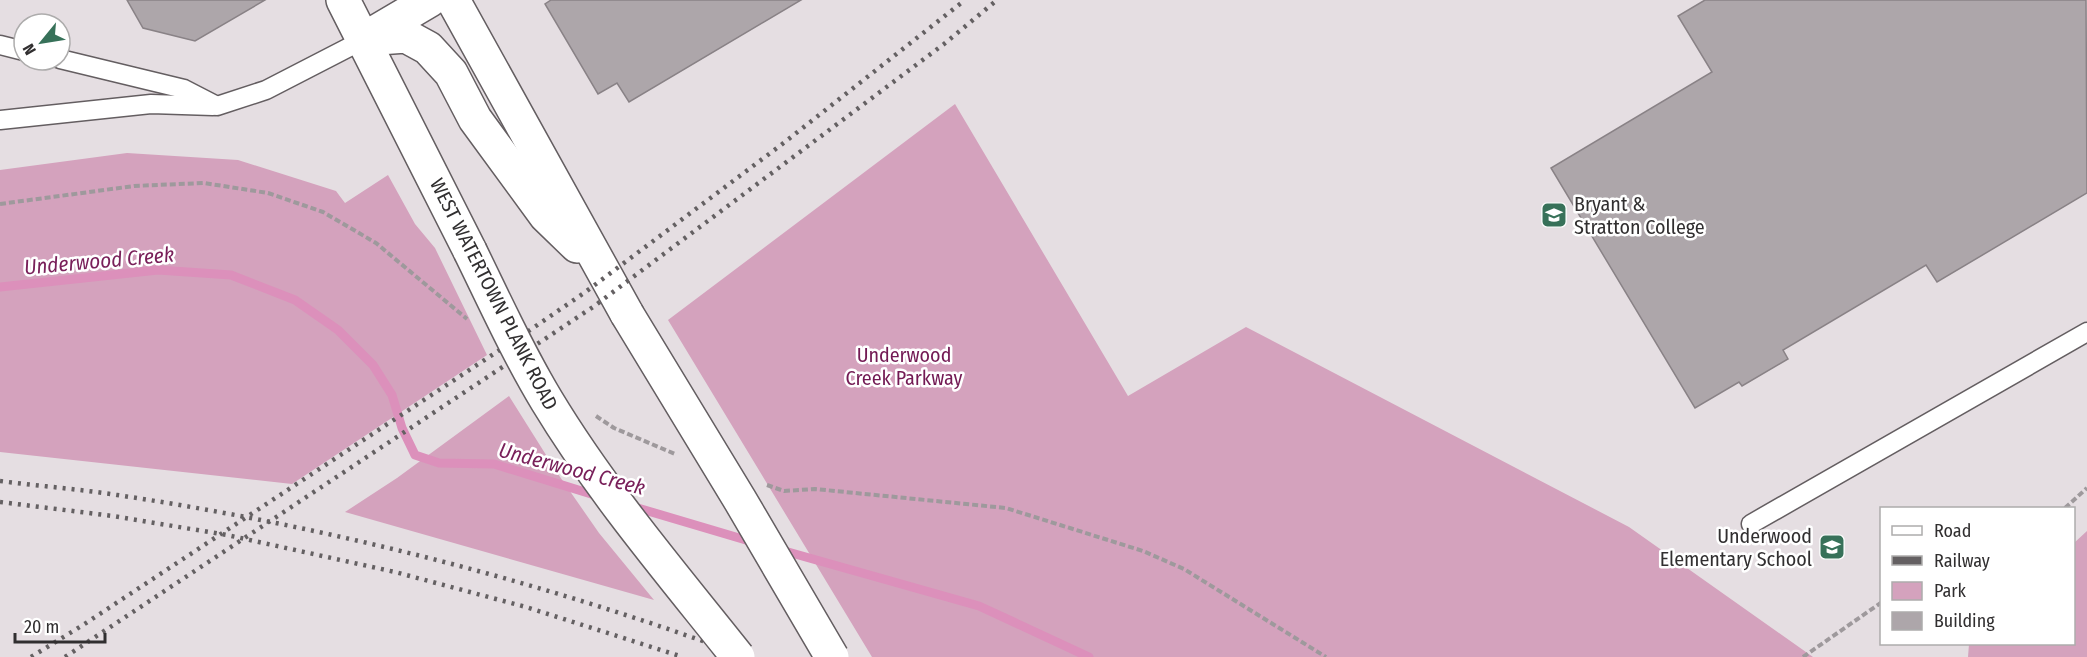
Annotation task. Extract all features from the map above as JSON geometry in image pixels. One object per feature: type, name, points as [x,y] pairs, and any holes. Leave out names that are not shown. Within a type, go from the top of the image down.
[{"type":"street","name":"WEST WATERTOWN PLANK ROAD","points":[[343,0],[471,251],[511,335],[547,401],[601,483],[738,657]]},
{"type":"street","points":[[364,39],[430,0]]},
{"type":"street","points":[[453,0],[627,314],[832,657]]},
{"type":"street","points":[[364,39],[406,36],[428,48],[451,73],[475,119],[546,216],[603,272]]},
{"type":"lane","points":[[0,120],[151,104],[218,106],[266,90],[364,39]]},
{"type":"lane","points":[[72,62],[184,89],[218,106]]},
{"type":"lane","points":[[1751,524],[2087,332]]},
{"type":"path","points":[[2066,507],[2087,488]]},
{"type":"path","points":[[1803,657],[1880,603]]},
{"type":"green space","name":"Underwood Creek Parkway","points":[[955,104],[1128,396],[1246,327],[1629,527],[1813,657],[872,657],[668,320]]},
{"type":"green space","points":[[127,153],[238,160],[336,191],[345,203],[388,175],[415,224],[435,248],[487,355],[292,484],[0,452],[0,170]]},
{"type":"green space","points":[[509,396],[558,474],[599,533],[654,600],[345,512],[397,478]]},
{"type":"green space","points":[[2087,531],[2087,657],[1968,657],[1969,645],[2075,645],[2075,542]]},
{"type":"building","points":[[127,0],[265,0],[195,41],[143,28]]},
{"type":"building","points":[[551,0],[801,0],[629,102],[617,83],[598,94],[545,4]]},
{"type":"building","points":[[1705,0],[2086,0],[2087,193],[1937,282],[1926,265],[1783,350],[1788,359],[1742,386],[1739,382],[1695,408],[1551,168],[1712,72],[1678,16]]},
{"type":"waterway","name":"Underwood Creek","points":[[0,287],[158,270],[231,275],[295,300],[338,330],[373,365],[392,395],[402,428],[415,455],[439,463],[494,464],[601,497]]},
{"type":"waterway","name":"Underwood Creek","points":[[631,506],[756,543]]},
{"type":"waterway","name":"Underwood Creek","points":[[781,550],[979,606],[1089,657]]},
{"type":"railway","points":[[31,657],[83,625],[584,293],[781,145],[965,0]]},
{"type":"railway","points":[[65,657],[593,307],[944,44],[997,0]]},
{"type":"railway","points":[[0,481],[102,493],[197,508],[357,541],[515,581],[747,657]]},
{"type":"railway","points":[[0,502],[113,516],[227,535],[395,572],[526,607],[683,657]]},
{"type":"place","name":"Bryant & Stratton College","points":[[1554,215]]},
{"type":"place","name":"Underwood Elementary School","points":[[1832,547]]}]
